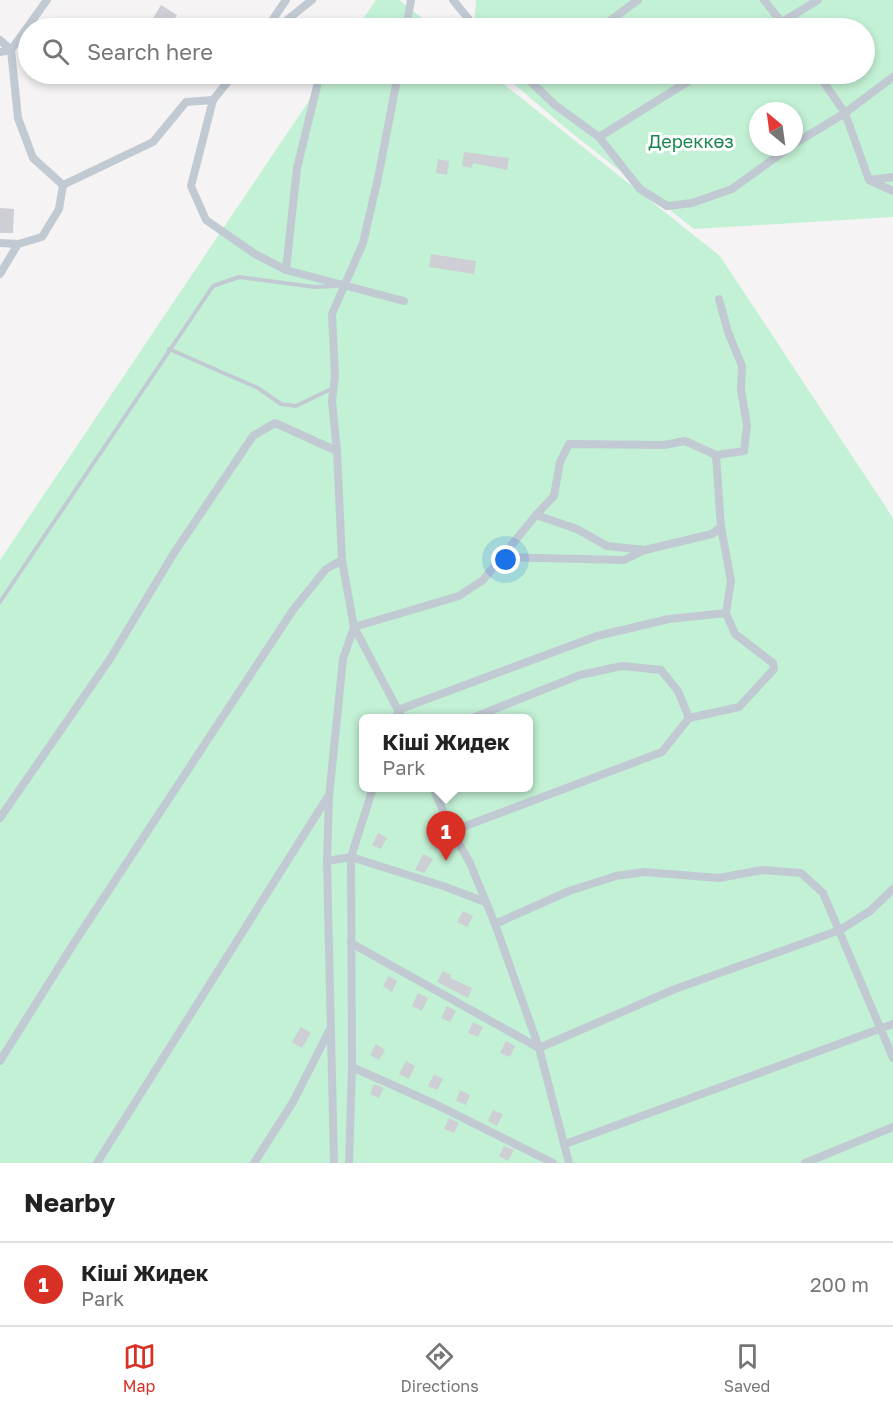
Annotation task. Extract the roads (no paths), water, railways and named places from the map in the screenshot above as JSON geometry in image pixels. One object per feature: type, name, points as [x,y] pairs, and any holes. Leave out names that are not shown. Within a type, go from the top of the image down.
[{"type":"street","points":[[34,18],[47,0]]},
{"type":"street","points":[[274,18],[286,0]]},
{"type":"street","points":[[290,18],[312,0]]},
{"type":"street","points":[[408,18],[411,0]]},
{"type":"street","points":[[453,0],[463,4],[471,18]]},
{"type":"street","points":[[614,18],[638,0]]},
{"type":"street","points":[[764,0],[778,18]]},
{"type":"street","points":[[794,18],[818,0]]},
{"type":"street","points":[[0,40],[11,50]]},
{"type":"street","points":[[18,40],[11,50],[18,118],[33,158],[63,185]]},
{"type":"street","points":[[0,52],[11,50]]},
{"type":"street","points":[[803,139],[845,113],[893,76]]},
{"type":"street","points":[[226,84],[213,100],[191,186],[206,220],[255,255],[286,270],[404,301]]},
{"type":"street","points":[[286,270],[297,168],[318,84]]},
{"type":"street","points":[[396,84],[363,243],[332,314],[332,401],[337,451],[342,560],[354,627],[398,714]]},
{"type":"street","points":[[533,84],[555,105],[599,138],[640,189],[667,206],[692,203],[732,189],[778,156]]},
{"type":"street","points":[[599,138],[684,84]]},
{"type":"street","points":[[825,84],[845,113],[869,180],[893,191]]},
{"type":"street","points":[[63,185],[153,142],[186,102],[213,100]]},
{"type":"street","points":[[869,180],[893,177]]},
{"type":"street","points":[[0,243],[18,244],[42,237],[59,209],[63,185]]},
{"type":"street","points":[[0,274],[18,244]]},
{"type":"street","points":[[354,627],[459,596],[483,580],[554,496],[560,462],[569,444],[664,445],[685,441],[716,455],[744,451],[747,425],[741,390],[741,366],[718,299]]},
{"type":"street","points":[[0,818],[110,659],[174,553],[253,436],[275,423],[337,451]]},
{"type":"street","points":[[453,831],[662,752],[689,718],[739,707],[774,669],[773,663],[735,634],[726,613],[731,581],[721,527],[716,455]]},
{"type":"street","points":[[536,515],[577,530],[607,546],[645,550]]},
{"type":"street","points":[[501,557],[624,560],[645,550],[712,534],[721,527]]},
{"type":"street","points":[[0,1061],[81,933],[293,610],[326,570],[342,560]]},
{"type":"street","points":[[404,714],[597,636],[669,619],[726,613]]},
{"type":"street","points":[[334,1163],[327,861],[329,797],[343,659],[354,627]]},
{"type":"street","points":[[482,714],[580,675],[622,666],[661,670],[678,691],[689,718]]},
{"type":"street","points":[[350,1163],[351,857],[372,792]]},
{"type":"street","points":[[435,792],[470,863],[495,924],[539,1048],[568,1163]]},
{"type":"street","points":[[97,1163],[329,797]]},
{"type":"street","points":[[327,861],[351,857],[446,887],[485,902]]},
{"type":"street","points":[[495,924],[568,891],[616,876],[644,872],[719,878],[762,870],[801,873],[823,893],[893,1058]]},
{"type":"street","points":[[539,1048],[675,988],[840,930],[870,911],[893,889]]},
{"type":"street","points":[[351,943],[539,1048]]},
{"type":"street","points":[[565,1144],[893,1024]]},
{"type":"street","points":[[254,1163],[293,1102],[331,1028]]},
{"type":"street","points":[[352,1067],[554,1163]]},
{"type":"street","points":[[805,1163],[893,1127]]},
{"type":"lane","points":[[0,602],[213,286],[239,278],[315,287],[346,285]]},
{"type":"lane","points":[[169,350],[258,387],[282,404],[296,406],[333,387]]},
{"type":"place","name":"Кіші Жидек","points":[[446,861]]},
{"type":"park label","name":"Дереккөз","points":[[691,141]]}]
